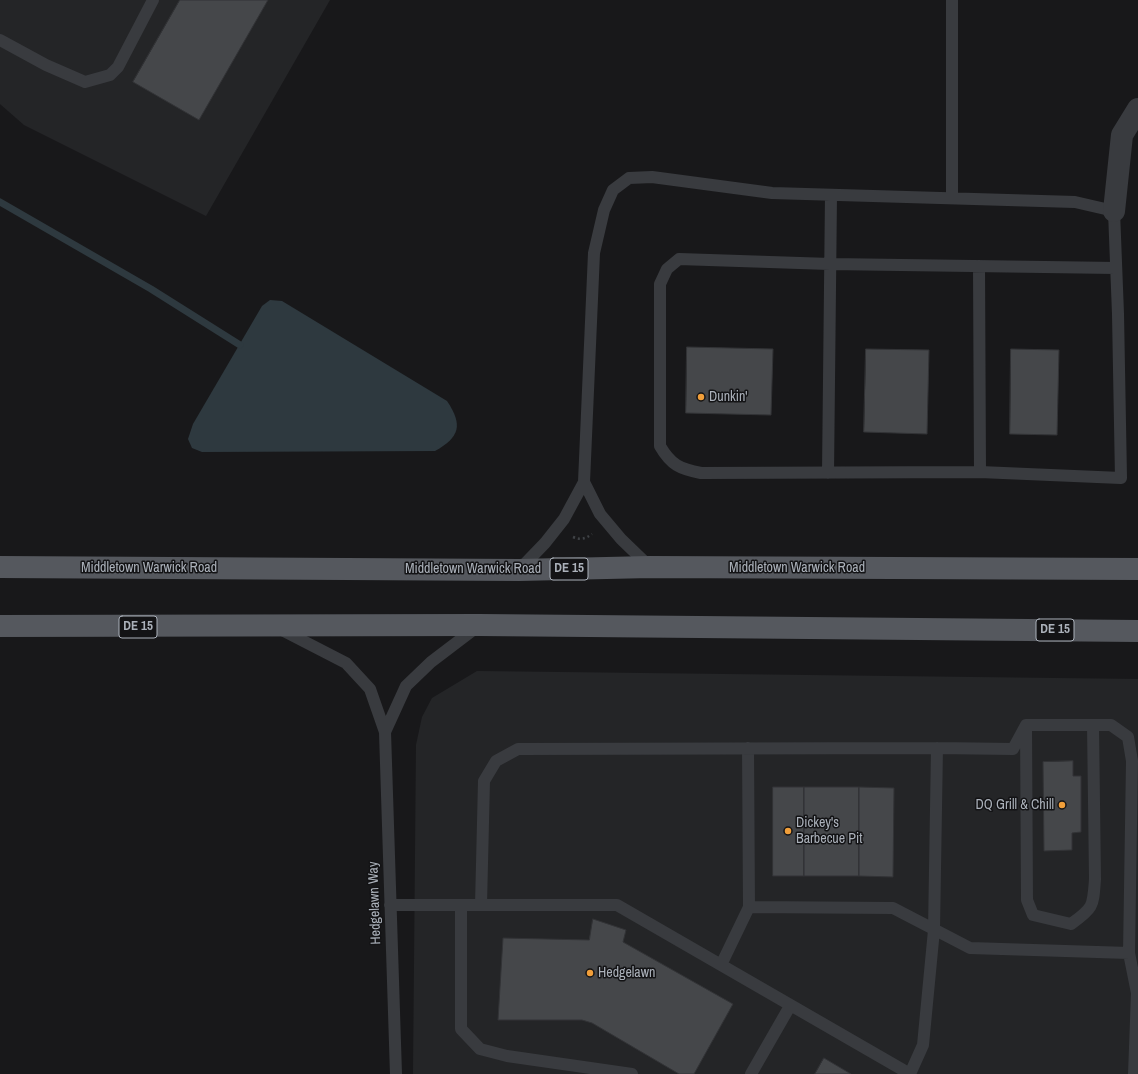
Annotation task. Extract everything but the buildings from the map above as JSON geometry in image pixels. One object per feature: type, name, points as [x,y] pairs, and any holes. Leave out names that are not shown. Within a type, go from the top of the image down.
[{"type":"main road","name":"Middletown Warwick Road","points":[[0,567],[519,570],[650,567],[1138,569]]},
{"type":"main road","name":"DE 15","points":[[0,626],[275,627],[479,625],[1138,631]]},
{"type":"street","points":[[1114,211],[1122,135],[1138,109]]},
{"type":"lane","points":[[0,40],[85,82],[100,79],[110,75],[118,67],[153,0]]},
{"type":"lane","points":[[952,0],[952,197]]},
{"type":"lane","points":[[519,570],[545,543],[564,519],[584,482],[594,253],[604,210],[613,190],[629,178],[652,177],[772,193],[952,197],[1074,202],[1114,211],[1116,268],[1121,478],[980,472],[701,473],[682,469],[668,459],[660,446],[660,284],[667,269],[679,259],[830,264],[1116,268]]},
{"type":"lane","points":[[828,473],[831,194]]},
{"type":"lane","points":[[979,266],[980,472]]},
{"type":"lane","points":[[584,482],[600,514],[621,539],[650,567]]},
{"type":"lane","points":[[385,732],[406,686],[431,662],[479,625]]},
{"type":"lane","points":[[275,627],[346,663],[370,689],[385,732]]},
{"type":"lane","points":[[1026,725],[1111,725],[1128,737],[1132,761],[1129,953],[1137,993],[1134,1074]]},
{"type":"lane","points":[[1026,725],[1027,900],[1033,915],[1071,924],[1088,912],[1094,902],[1093,725]]},
{"type":"lane","points":[[482,905],[484,780],[496,761],[518,749],[1013,749],[1026,725]]},
{"type":"lane","name":"Hedgelawn Way","points":[[385,732],[396,1074]]},
{"type":"lane","points":[[721,965],[749,907],[748,748]]},
{"type":"lane","points":[[390,905],[617,905],[910,1074],[923,1045],[934,930],[937,748]]},
{"type":"lane","points":[[461,905],[461,1029],[480,1049],[507,1056],[632,1074]]},
{"type":"lane","points":[[749,907],[893,908],[970,948],[1129,953]]},
{"type":"lane","points":[[752,1074],[790,1006]]},
{"type":"path","points":[[567,536],[579,539],[586,538],[592,534]]},
{"type":"shaded area","points":[[0,0],[330,0],[206,216],[24,125],[0,104]]},
{"type":"shaded area","points":[[270,300],[282,301],[447,401],[452,409],[457,424],[454,435],[450,441],[435,451],[202,452],[192,448],[188,439],[193,424],[262,306]]},
{"type":"shaded area","points":[[477,671],[1138,679],[1138,1074],[413,1074],[416,745],[422,717],[432,698]]},
{"type":"waterway","points":[[0,202],[151,289],[240,345]]},
{"type":"place","name":"Dunkin'","points":[[701,397]]},
{"type":"place","name":"DQ Grill & Chill","points":[[1062,805]]},
{"type":"place","name":"Dickey's Barbecue Pit","points":[[788,831]]},
{"type":"place","name":"Hedgelawn","points":[[590,973]]}]
